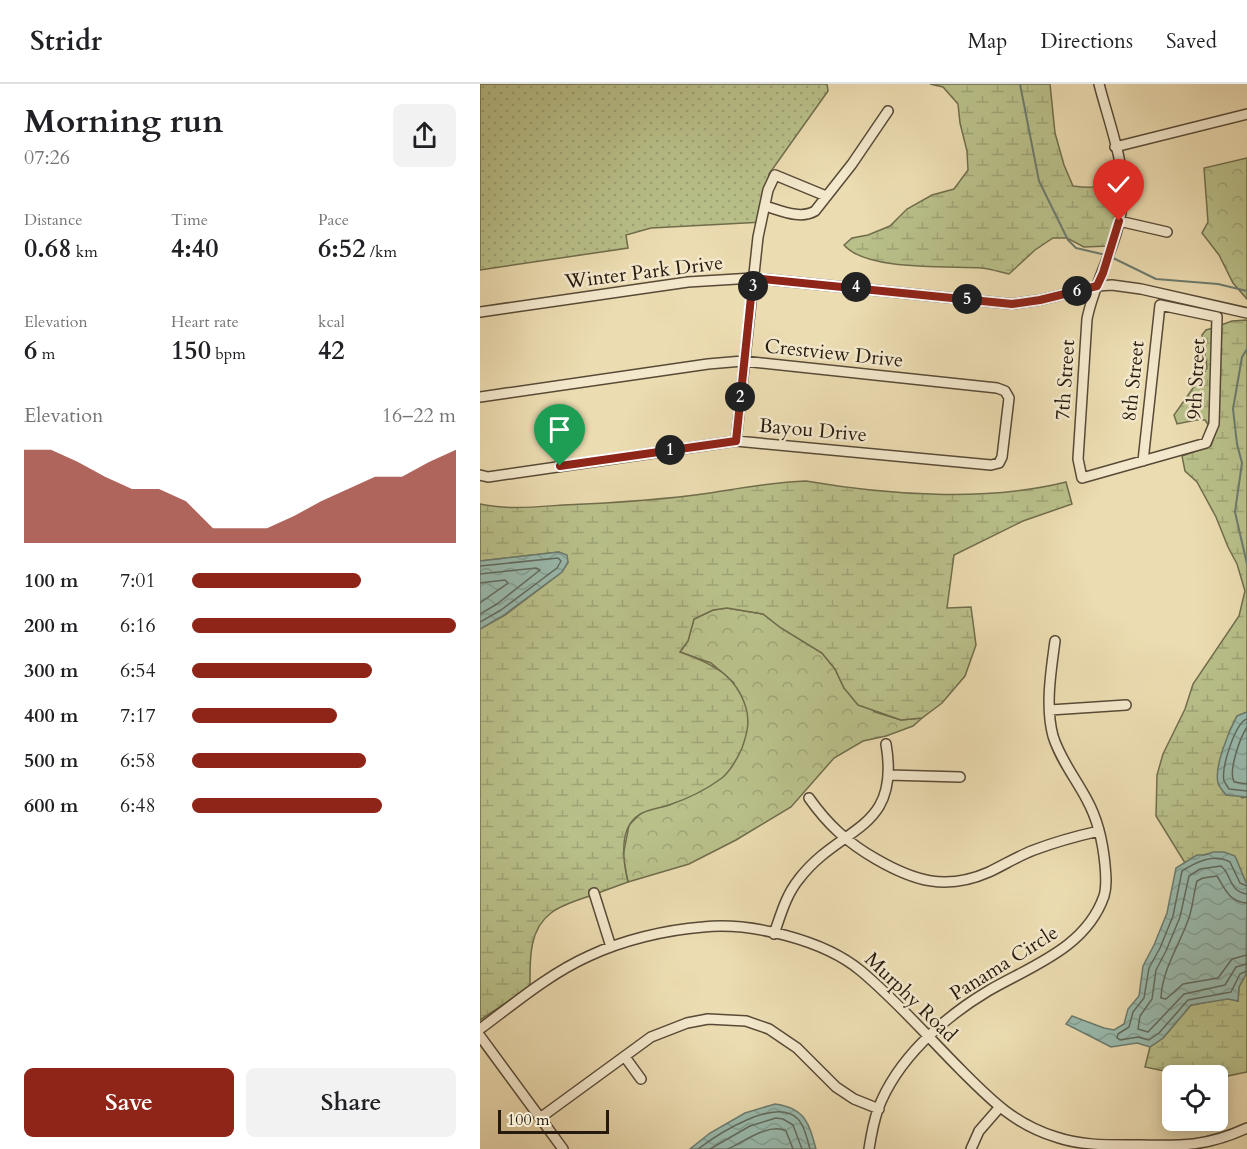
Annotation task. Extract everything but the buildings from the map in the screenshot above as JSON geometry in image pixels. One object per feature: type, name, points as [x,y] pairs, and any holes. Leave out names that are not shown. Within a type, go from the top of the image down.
[{"type":"street","name":"7th Street","points":[[1099,84],[1123,178],[1123,196],[1119,221],[1107,262],[1091,300],[1087,320],[1078,459],[1082,478],[1143,461]]},
{"type":"street","points":[[765,206],[801,215],[810,214],[852,164],[888,111]]},
{"type":"street","points":[[1115,147],[1247,114]]},
{"type":"street","points":[[736,441],[753,278],[768,190],[775,175],[826,196]]},
{"type":"street","points":[[1119,221],[1167,232]]},
{"type":"street","name":"Winter Park Drive","points":[[480,312],[687,282],[753,278],[1012,304],[1040,300],[1097,286],[1112,285],[1141,289],[1247,313]]},
{"type":"street","name":"8th Street","points":[[1143,461],[1160,305],[1217,316]]},
{"type":"street","name":"9th Street","points":[[1143,461],[1206,443],[1214,424],[1217,316]]},
{"type":"street","name":"Crestview Drive","points":[[480,397],[743,361],[1005,391]]},
{"type":"street","name":"Bayou Drive","points":[[480,475],[488,477],[736,441],[991,465],[999,463],[1002,457],[1009,398],[1005,391]]},
{"type":"street","name":"Panama Circle","points":[[869,1149],[879,1109],[910,1056],[927,1037],[985,993],[1064,949],[1086,928],[1104,895],[1107,883],[1100,831],[1088,802],[1064,761],[1053,735],[1050,710],[1055,641]]},
{"type":"street","points":[[1050,710],[1126,705]]},
{"type":"street","points":[[774,934],[785,901],[799,878],[844,838],[866,824],[879,808],[889,775],[886,744]]},
{"type":"street","points":[[889,775],[960,777]]},
{"type":"street","points":[[809,798],[823,818],[844,838],[893,868],[916,878],[934,882],[948,882],[989,872],[1034,850],[1100,831]]},
{"type":"street","points":[[594,893],[611,947]]},
{"type":"street","name":"Murphy Road","points":[[480,1029],[547,980],[611,947],[704,926],[727,927],[774,934],[812,943],[842,957],[890,997],[999,1108],[1030,1127],[1081,1143],[1121,1147],[1203,1144],[1225,1138],[1247,1128]]},
{"type":"street","points":[[540,1118],[651,1037],[687,1023],[708,1019],[746,1021],[769,1029],[815,1064],[836,1087],[854,1099],[879,1109]]},
{"type":"street","points":[[480,1036],[563,1149]]},
{"type":"street","points":[[625,1056],[641,1079]]},
{"type":"street","points":[[971,1149],[979,1131],[999,1108]]},
{"type":"street","points":[[1225,1138],[1228,1149]]},
{"type":"green space","points":[[480,84],[827,84],[828,91],[769,174],[765,222],[651,228],[626,235],[628,248],[480,270]]},
{"type":"green space","points":[[930,84],[1050,84],[1055,133],[1073,186],[1093,187],[1111,178],[1118,182],[1117,207],[1108,246],[1084,247],[1067,238],[1053,238],[1035,250],[1009,274],[982,268],[908,266],[888,263],[855,253],[844,245],[852,238],[868,235],[890,226],[907,209],[932,195],[954,189],[968,170],[967,151],[958,104],[943,87]]},
{"type":"green space","points":[[1247,158],[1247,299],[1233,283],[1219,255],[1202,233],[1208,222],[1204,168]]},
{"type":"green space","points":[[1247,320],[1247,712],[1237,716],[1230,730],[1218,770],[1242,798],[1247,797],[1247,885],[1235,857],[1222,853],[1209,853],[1185,863],[1156,816],[1157,775],[1163,754],[1185,709],[1193,684],[1239,616],[1245,591],[1237,564],[1216,517],[1197,482],[1185,471],[1182,456],[1211,446],[1218,425],[1221,325],[1232,321]]},
{"type":"green space","points":[[1213,328],[1210,424],[1209,426],[1205,420],[1196,420],[1177,424],[1174,415],[1207,368],[1202,335],[1206,330]]},
{"type":"green space","points":[[806,481],[870,490],[936,494],[1003,492],[1066,482],[1072,504],[1023,521],[954,555],[947,608],[971,607],[976,645],[965,676],[942,703],[922,718],[901,720],[858,705],[844,688],[835,669],[822,653],[763,614],[727,608],[713,610],[694,619],[688,641],[680,652],[721,671],[736,686],[742,696],[748,723],[738,756],[725,775],[710,786],[676,803],[638,815],[634,819],[627,830],[624,845],[628,882],[598,893],[596,888],[589,890],[590,896],[555,910],[543,920],[534,937],[532,947],[530,987],[480,1020],[480,629],[505,615],[562,572],[568,562],[559,552],[480,561],[480,504],[521,508],[636,501]]},
{"type":"green space","points":[[727,608],[763,614],[822,653],[835,669],[844,688],[875,712],[901,720],[922,718],[913,726],[886,736],[863,741],[834,758],[791,807],[736,840],[689,864],[628,882],[623,856],[629,825],[644,810],[669,805],[694,794],[734,683],[711,663],[680,652],[688,641],[694,619],[713,610]]},
{"type":"green space","points":[[1247,927],[1247,1072],[1228,1076],[1228,1065],[1162,1065],[1162,1071],[1145,1067],[1150,1047],[1163,1038],[1191,1005],[1228,998],[1238,1001],[1239,987],[1246,974],[1245,930]]},
{"type":"water","points":[[559,552],[567,555],[568,562],[562,572],[504,615],[480,629],[480,561]]},
{"type":"water","points":[[1247,712],[1247,797],[1226,795],[1218,783],[1220,758],[1237,716]]},
{"type":"water","points":[[1224,852],[1235,856],[1247,885],[1246,974],[1239,987],[1238,1001],[1228,999],[1191,1005],[1163,1038],[1150,1047],[1137,1043],[1111,1047],[1066,1024],[1072,1016],[1114,1030],[1124,1024],[1128,1009],[1139,996],[1143,966],[1167,913],[1176,868],[1197,855]]},
{"type":"water","points":[[775,1104],[793,1109],[804,1118],[816,1149],[690,1149],[710,1133],[745,1113]]},
{"type":"waterway","points":[[1020,84],[1039,181],[1068,240],[1076,248],[1106,255]]},
{"type":"waterway","points":[[1111,257],[1156,279],[1218,284],[1247,291]]},
{"type":"waterway","points":[[1247,349],[1242,357],[1233,409],[1237,444],[1242,463],[1235,512],[1247,564]]},
{"type":"route","points":[[560,466],[736,441],[753,278],[1012,304],[1026,303],[1097,286],[1119,221]]}]
